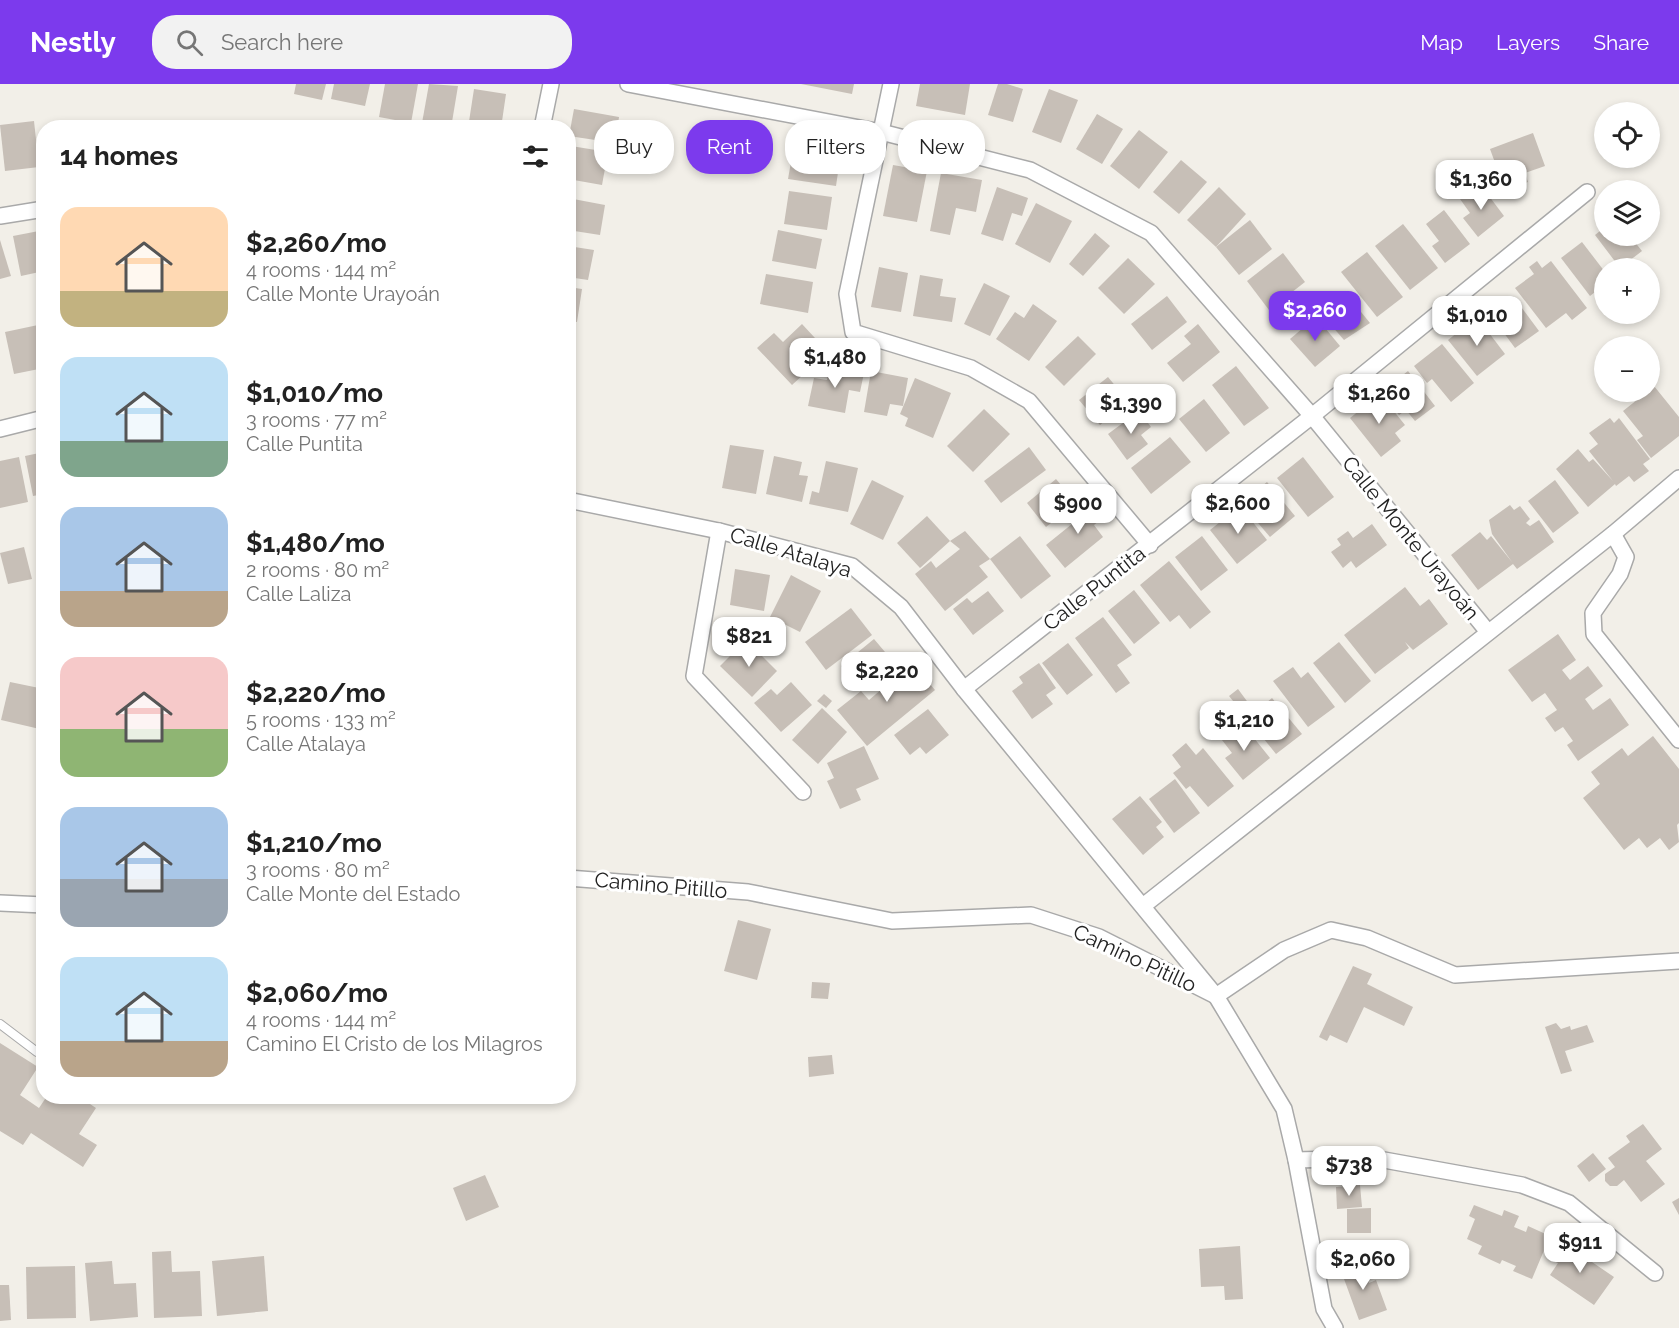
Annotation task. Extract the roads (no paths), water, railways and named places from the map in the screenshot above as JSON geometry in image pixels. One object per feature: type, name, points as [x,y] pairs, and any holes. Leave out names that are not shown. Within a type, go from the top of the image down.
[{"type":"street","points":[[544,120],[551,84]]},
{"type":"street","name":"Calle Monte Urayoán","points":[[628,84],[818,120]]},
{"type":"street","points":[[884,120],[891,84]]},
{"type":"street","name":"Calle Monte Urayoán","points":[[886,133],[1030,170],[1151,233],[1312,416],[1488,632]]},
{"type":"street","points":[[872,174],[847,294],[853,332],[971,368],[1029,401],[1150,545]]},
{"type":"street","name":"Calle Puntita","points":[[964,689],[1312,416],[1587,192]]},
{"type":"street","points":[[0,216],[36,210]]},
{"type":"street","points":[[0,429],[36,420]]},
{"type":"street","points":[[1143,906],[1613,534],[1679,478]]},
{"type":"street","name":"Calle Atalaya","points":[[576,502],[719,531],[852,566],[901,607],[964,689],[1216,996],[1284,1109],[1324,1309],[1335,1328]]},
{"type":"street","points":[[719,531],[694,676],[803,792]]},
{"type":"street","points":[[1613,534],[1626,557],[1620,574],[1593,613],[1594,634],[1679,740]]},
{"type":"street","name":"Camino Pitillo","points":[[576,879],[748,892],[891,921],[1031,915],[1099,937],[1216,996],[1284,950],[1331,930],[1367,938],[1455,975],[1679,961]]},
{"type":"street","points":[[0,903],[36,905]]},
{"type":"street","points":[[1296,1160],[1373,1158],[1522,1185],[1569,1203],[1655,1273]]},
{"type":"lane","points":[[0,1024],[36,1051]]}]
